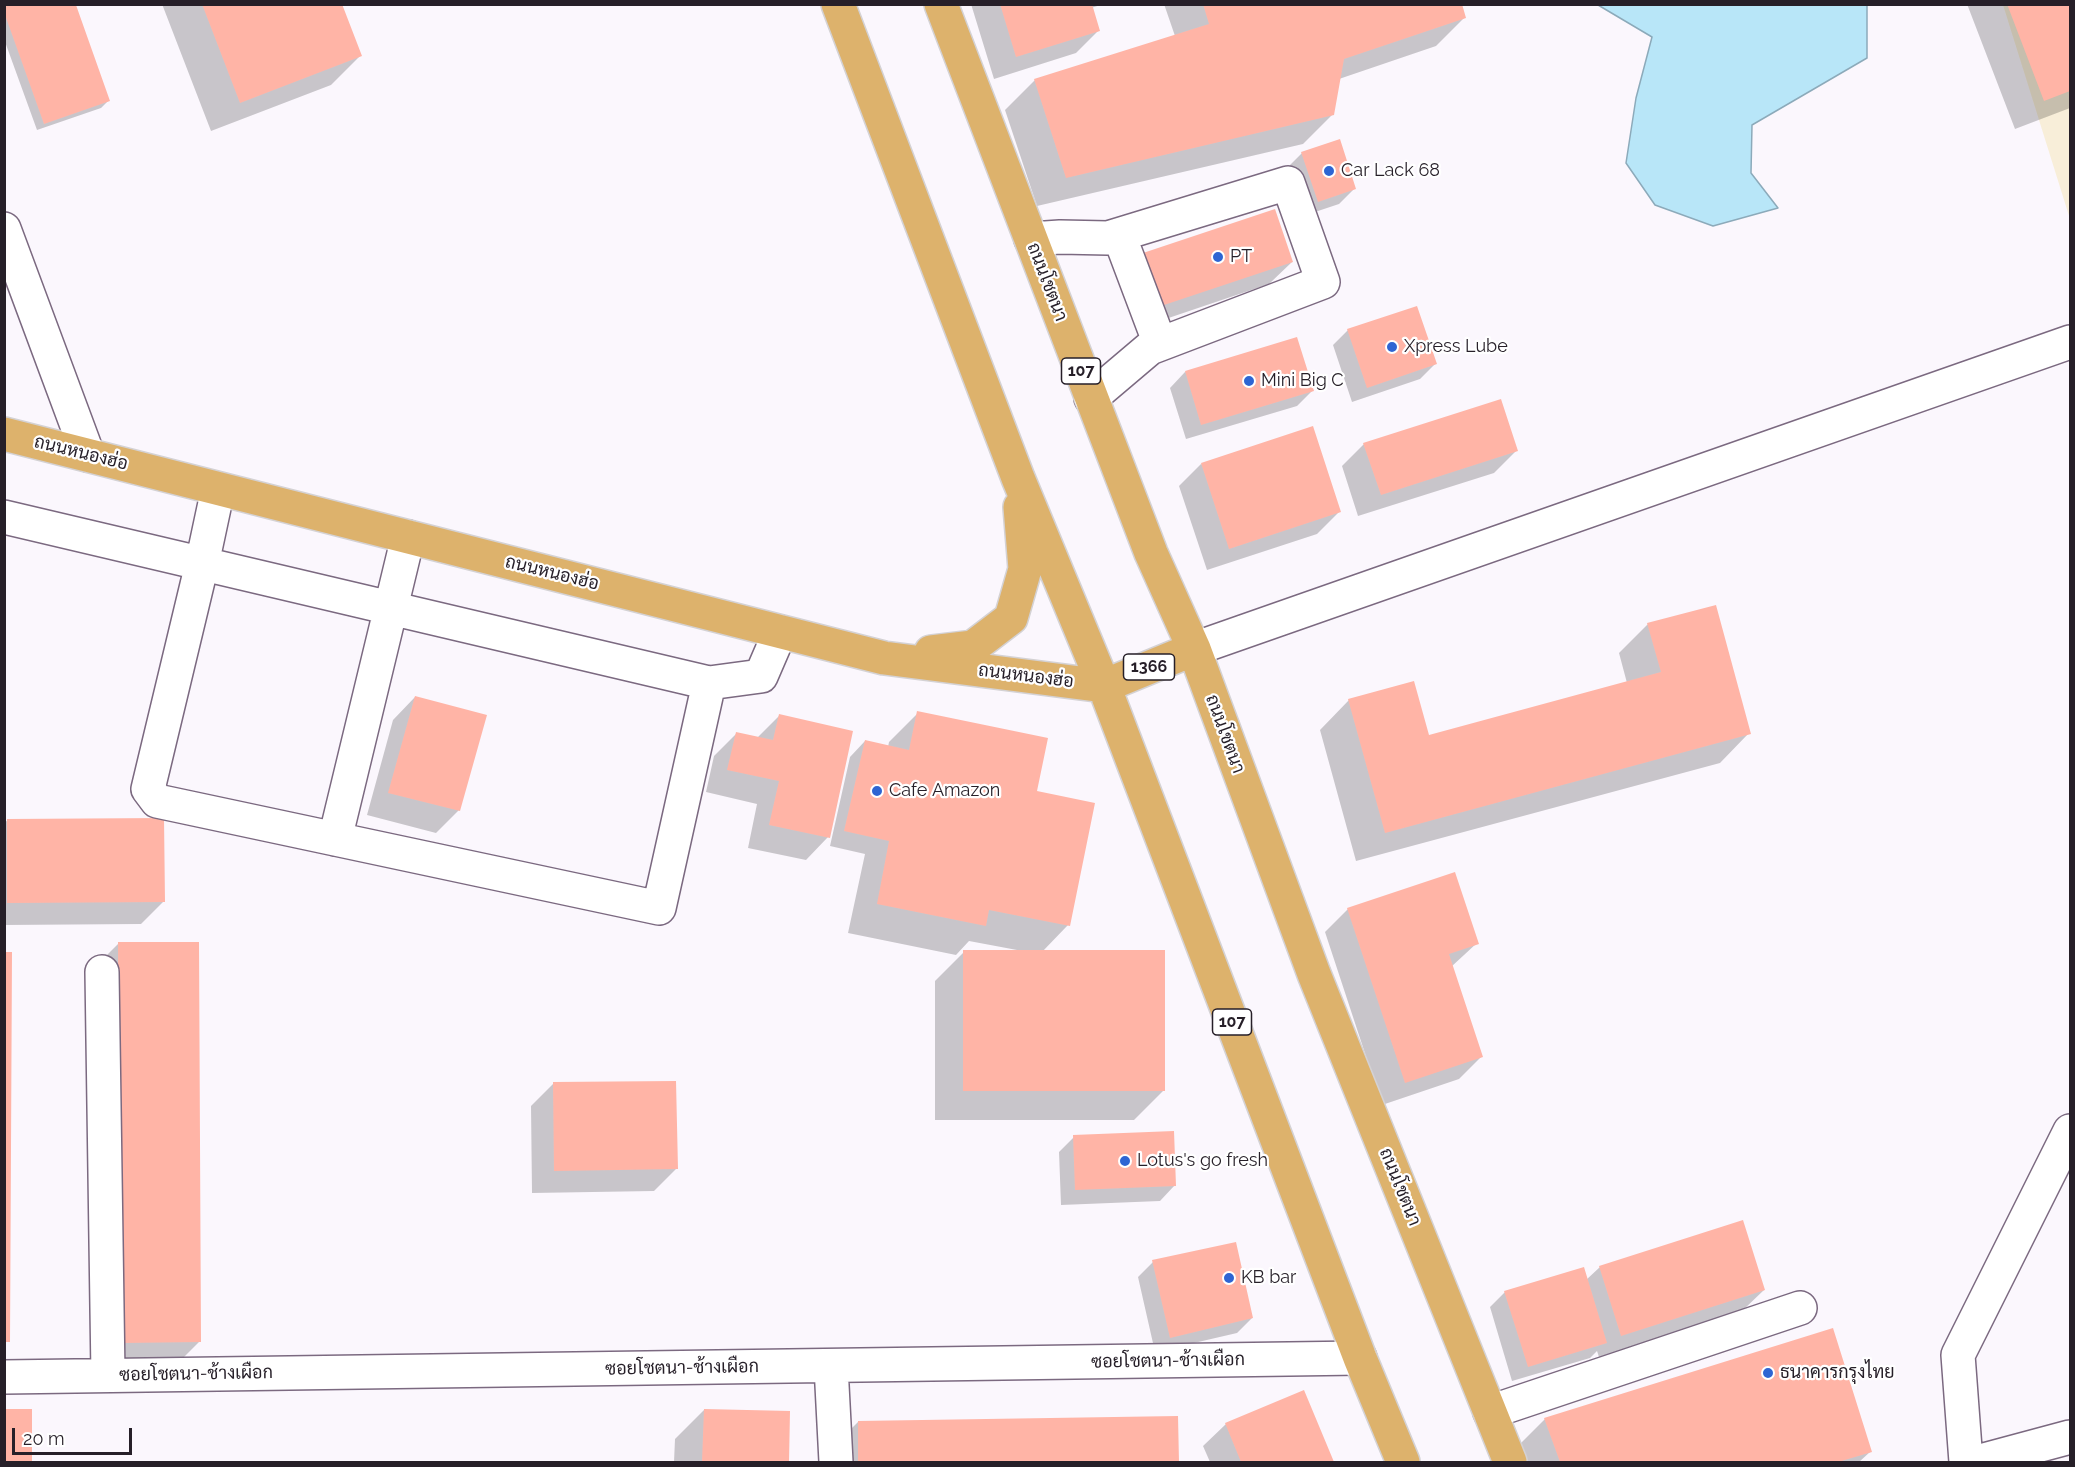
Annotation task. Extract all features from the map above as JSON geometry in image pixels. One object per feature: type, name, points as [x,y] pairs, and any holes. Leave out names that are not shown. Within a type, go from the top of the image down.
[{"type":"main road","name":"107","points":[[838,4],[1018,478],[1104,686],[1360,1358],[1403,1462]]},
{"type":"main road","name":"ถนนโชตนา","points":[[941,4],[1151,553],[1194,649],[1314,974],[1510,1462]]},
{"type":"main road","name":"ถนนหนองฮ่อ","points":[[4,434],[884,658],[1104,686]]},
{"type":"main road","points":[[884,658],[973,647],[1011,618],[1025,569],[1018,478]]},
{"type":"main road","name":"1366","points":[[1104,686],[1194,649]]},
{"type":"street","points":[[1031,239],[1108,238],[1288,183],[1323,282],[1150,348],[1091,398]]},
{"type":"street","points":[[4,229],[88,455]]},
{"type":"street","points":[[1119,235],[1161,344]]},
{"type":"street","points":[[1194,649],[2070,342]]},
{"type":"street","points":[[218,489],[148,789],[157,801],[658,908],[710,683]]},
{"type":"street","points":[[4,518],[710,683],[761,676],[780,632]]},
{"type":"street","points":[[335,839],[408,537]]},
{"type":"street","points":[[102,972],[108,1375]]},
{"type":"street","points":[[1966,1462],[1958,1355],[2070,1131]]},
{"type":"street","points":[[1490,1412],[1800,1308]]},
{"type":"street","name":"ซอยโชตนา-ช้างเผือก","points":[[4,1377],[1360,1358]]},
{"type":"street","points":[[831,1366],[836,1462]]},
{"type":"street","points":[[1977,1462],[2070,1437]]},
{"type":"shaded area","points":[[2003,5],[2070,5],[2070,219]]},
{"type":"water","points":[[1598,5],[1867,5],[1867,58],[1752,125],[1751,173],[1778,208],[1713,226],[1655,205],[1626,163],[1636,98],[1652,37]]},
{"type":"building","points":[[202,4],[342,4],[362,56],[240,103]]},
{"type":"building","points":[[1000,4],[1092,4],[1100,31],[1016,57]]},
{"type":"building","points":[[1203,4],[1462,4],[1466,18],[1344,59],[1334,115],[1066,178],[1034,79],[1209,24]]},
{"type":"building","points":[[2007,4],[2070,4],[2070,91],[2044,101]]},
{"type":"building","points":[[4,5],[76,5],[110,101],[44,124],[4,12]]},
{"type":"building","name":"Car Lack 68","points":[[1340,139],[1356,189],[1318,202],[1301,152]]},
{"type":"building","name":"PT","points":[[1275,209],[1293,262],[1161,306],[1143,253]]},
{"type":"building","name":"Xpress Lube","points":[[1417,306],[1437,364],[1367,388],[1347,329]]},
{"type":"building","name":"Mini Big C","points":[[1297,337],[1314,391],[1201,425],[1185,371]]},
{"type":"building","points":[[1501,399],[1518,451],[1381,495],[1363,443]]},
{"type":"building","points":[[1313,426],[1341,512],[1229,549],[1201,463]]},
{"type":"building","points":[[1716,605],[1751,734],[1385,833],[1348,699],[1414,681],[1429,735],[1661,672],[1647,623]]},
{"type":"building","points":[[415,696],[487,715],[460,811],[388,793]]},
{"type":"building","points":[[917,711],[1048,738],[1037,791],[1095,803],[1070,926],[989,910],[986,926],[877,904],[889,841],[844,831],[865,740],[909,750]]},
{"type":"building","points":[[779,714],[853,731],[830,838],[769,825],[779,781],[727,770],[736,732],[773,740]]},
{"type":"building","points":[[164,818],[165,902],[7,903],[7,819]]},
{"type":"building","points":[[1455,872],[1479,944],[1449,954],[1483,1057],[1405,1083],[1347,908]]},
{"type":"building","points":[[118,942],[199,942],[201,1342],[120,1343]]},
{"type":"building","points":[[963,950],[1165,950],[1165,1091],[963,1091]]},
{"type":"building","points":[[4,952],[12,952],[10,1342],[4,1342]]},
{"type":"building","points":[[676,1081],[678,1169],[554,1171],[553,1082]]},
{"type":"building","name":"Lotus's go fresh","points":[[1174,1131],[1176,1186],[1075,1190],[1073,1135]]},
{"type":"building","points":[[1743,1220],[1765,1290],[1621,1336],[1599,1266]]},
{"type":"building","points":[[1236,1242],[1253,1318],[1170,1338],[1152,1260]]},
{"type":"building","points":[[1584,1267],[1607,1343],[1528,1367],[1504,1291]]},
{"type":"building","name":"ธนาคารกรุงไทย","points":[[1833,1328],[1872,1452],[1838,1462],[1560,1462],[1544,1418]]},
{"type":"building","points":[[1304,1390],[1334,1462],[1241,1462],[1225,1423]]},
{"type":"building","points":[[4,1409],[32,1409],[32,1462],[4,1462]]},
{"type":"building","points":[[704,1409],[790,1411],[789,1462],[702,1462]]},
{"type":"building","points":[[1178,1416],[1179,1462],[858,1462],[858,1421]]},
{"type":"place","name":"Car Lack 68","points":[[1329,171]]},
{"type":"place","name":"PT","points":[[1218,257]]},
{"type":"place","name":"Xpress Lube","points":[[1392,347]]},
{"type":"place","name":"Mini Big C","points":[[1249,381]]},
{"type":"place","name":"Cafe Amazon","points":[[877,791]]},
{"type":"place","name":"Lotus's go fresh","points":[[1125,1161]]},
{"type":"place","name":"KB bar","points":[[1229,1278]]},
{"type":"place","name":"ธนาคารกรุงไทย","points":[[1768,1373]]}]
